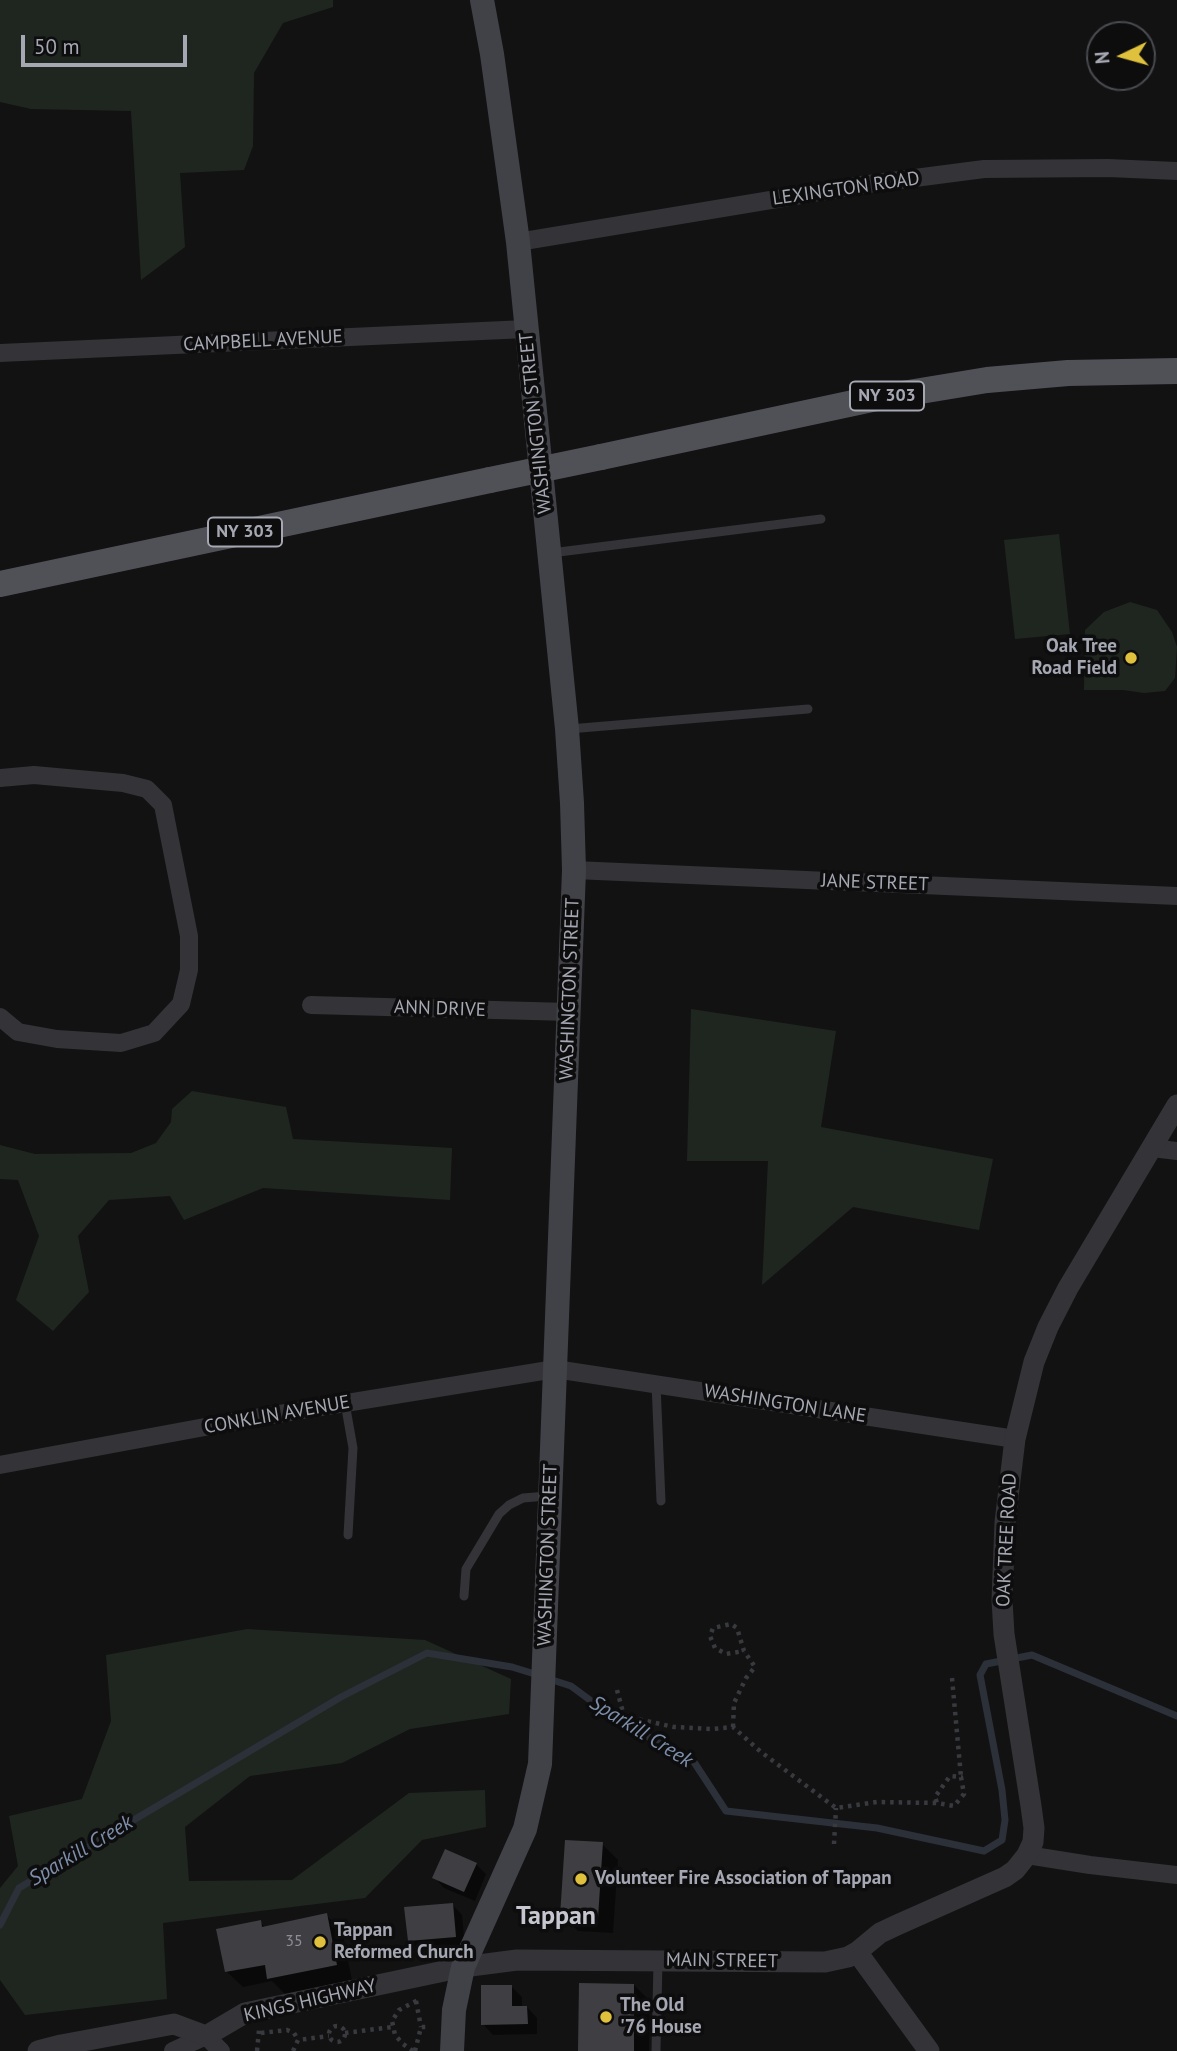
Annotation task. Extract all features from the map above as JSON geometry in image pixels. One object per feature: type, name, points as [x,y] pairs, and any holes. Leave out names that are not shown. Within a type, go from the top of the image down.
[{"type":"main road","name":"WASHINGTON STREET","points":[[452,2051],[454,2010],[463,1967],[525,1829],[540,1764],[574,870],[567,729],[518,242],[482,0]]},
{"type":"main road","name":"NY 303","points":[[0,584],[872,399],[987,380],[1068,373],[1177,371]]},
{"type":"street","name":"LEXINGTON ROAD","points":[[518,242],[860,185],[984,169],[1108,168],[1177,171]]},
{"type":"street","name":"CAMPBELL AVENUE","points":[[0,353],[526,329]]},
{"type":"street","points":[[0,778],[34,775],[123,783],[147,789],[163,805],[189,936],[189,970],[181,1004],[163,1024],[154,1033],[121,1043],[57,1039],[18,1032],[0,1017]]},
{"type":"street","name":"JANE STREET","points":[[574,870],[1177,896]]},
{"type":"street","name":"ANN DRIVE","points":[[311,1005],[569,1012]]},
{"type":"street","name":"OAK TREE ROAD","points":[[1027,1855],[1033,1842],[1034,1828],[1010,1682],[1002,1589],[1004,1534],[1015,1439],[1034,1362],[1048,1327],[1068,1288],[1177,1105]]},
{"type":"street","points":[[1152,1148],[1177,1151]]},
{"type":"street","name":"WASHINGTON LANE","points":[[555,1369],[1015,1439]]},
{"type":"street","name":"CONKLIN AVENUE","points":[[0,1465],[345,1403],[555,1369]]},
{"type":"street","points":[[929,2051],[857,1952],[880,1933],[1004,1877],[1015,1870],[1027,1855],[1090,1866],[1177,1875]]},
{"type":"street","name":"MAIN STREET","points":[[463,1967],[517,1960],[825,1962],[857,1952]]},
{"type":"street","name":"KINGS HIGHWAY","points":[[208,2043],[245,2013],[463,1967]]},
{"type":"street","points":[[39,2051],[174,2024],[221,2051]]},
{"type":"street","points":[[173,2051],[208,2043]]},
{"type":"lane","points":[[549,553],[821,519]]},
{"type":"lane","points":[[567,729],[808,709]]},
{"type":"lane","points":[[656,1384],[662,1501]]},
{"type":"lane","points":[[345,1403],[353,1448],[348,1535]]},
{"type":"lane","points":[[464,1596],[466,1569],[499,1514],[523,1498],[549,1495]]},
{"type":"lane","points":[[656,2051],[658,1960]]},
{"type":"path","points":[[733,1727],[734,1703],[755,1667],[744,1651],[737,1628],[731,1623],[713,1628],[709,1636],[715,1648],[726,1654],[744,1651]]},
{"type":"path","points":[[617,1690],[624,1716],[674,1727],[733,1727],[761,1752],[836,1808],[877,1802],[937,1803],[954,1806],[964,1794],[952,1678]]},
{"type":"path","points":[[937,1803],[935,1797],[950,1776],[961,1777]]},
{"type":"path","points":[[834,1844],[836,1808]]},
{"type":"path","points":[[416,2001],[421,2027],[414,2051],[402,2044],[392,2026],[394,2015],[416,2001],[428,1998]]},
{"type":"path","points":[[421,2027],[430,2027],[431,2020]]},
{"type":"path","points":[[335,2026],[342,2028],[345,2033],[340,2042],[334,2042],[329,2036],[335,2026]]},
{"type":"path","points":[[345,2033],[392,2026]]},
{"type":"path","points":[[257,2051],[259,2031],[287,2030],[294,2033],[298,2040]]},
{"type":"path","points":[[298,2040],[329,2036]]},
{"type":"path","points":[[293,2051],[298,2040]]},
{"type":"shaded area","points":[[0,0],[333,0],[333,7],[283,23],[254,73],[253,146],[244,170],[180,173],[185,247],[141,280],[131,111],[31,109],[0,102]]},
{"type":"shaded area","points":[[1059,534],[1070,634],[1015,639],[1004,540]]},
{"type":"shaded area","name":"Oak Tree Road Field","points":[[1130,602],[1157,610],[1172,632],[1177,647],[1175,678],[1165,691],[1144,693],[1084,690],[1085,630],[1104,612]]},
{"type":"shaded area","points":[[691,1009],[836,1031],[821,1127],[993,1159],[979,1230],[853,1207],[762,1285],[768,1161],[687,1161]]},
{"type":"shaded area","points":[[192,1091],[286,1107],[293,1139],[452,1148],[450,1200],[263,1188],[184,1220],[170,1196],[109,1200],[78,1236],[89,1292],[53,1331],[16,1300],[39,1236],[18,1180],[0,1179],[0,1145],[35,1154],[131,1153],[156,1143],[171,1122],[172,1109]]},
{"type":"shaded area","points":[[247,1629],[425,1640],[511,1679],[509,1714],[410,1729],[342,1763],[250,1776],[185,1827],[189,1881],[292,1880],[409,1793],[485,1790],[486,1827],[422,1840],[365,1898],[163,1923],[167,1999],[25,2015],[0,1980],[0,1888],[18,1866],[9,1816],[82,1799],[111,1721],[106,1655]]},
{"type":"building","name":"Volunteer Fire Association of Tappan","points":[[565,1840],[603,1842],[598,1918],[560,1916]]},
{"type":"building","points":[[445,1849],[477,1863],[464,1892],[432,1878]]},
{"type":"building","points":[[453,1903],[456,1937],[408,1941],[404,1907]]},
{"type":"building","points":[[327,1913],[337,1965],[267,1979],[265,1965],[225,1972],[216,1929],[261,1920],[262,1927]]},
{"type":"building","name":"The Old '76 House","points":[[579,1983],[634,1984],[634,2051],[578,2051]]},
{"type":"building","points":[[481,1985],[512,1985],[512,2006],[527,2006],[528,2024],[481,2025]]},
{"type":"waterway","name":"Sparkill Creek","points":[[0,1925],[19,1888],[341,1697],[427,1653],[512,1667],[538,1675]]},
{"type":"waterway","name":"Sparkill Creek","points":[[549,1679],[571,1686],[625,1726],[694,1762],[726,1811],[877,1828],[984,1851],[1002,1840],[1005,1820],[1002,1790],[980,1675],[986,1664],[1032,1655],[1177,1716]]},
{"type":"place","name":"Oak Tree Road Field","points":[[1131,658]]},
{"type":"place","name":"Volunteer Fire Association of Tappan","points":[[581,1879]]},
{"type":"place","name":"Tappan Reformed Church","points":[[320,1942]]},
{"type":"place","name":"The Old '76 House","points":[[606,2017]]},
{"type":"district","name":"Tappan","points":[[556,1917]]}]
